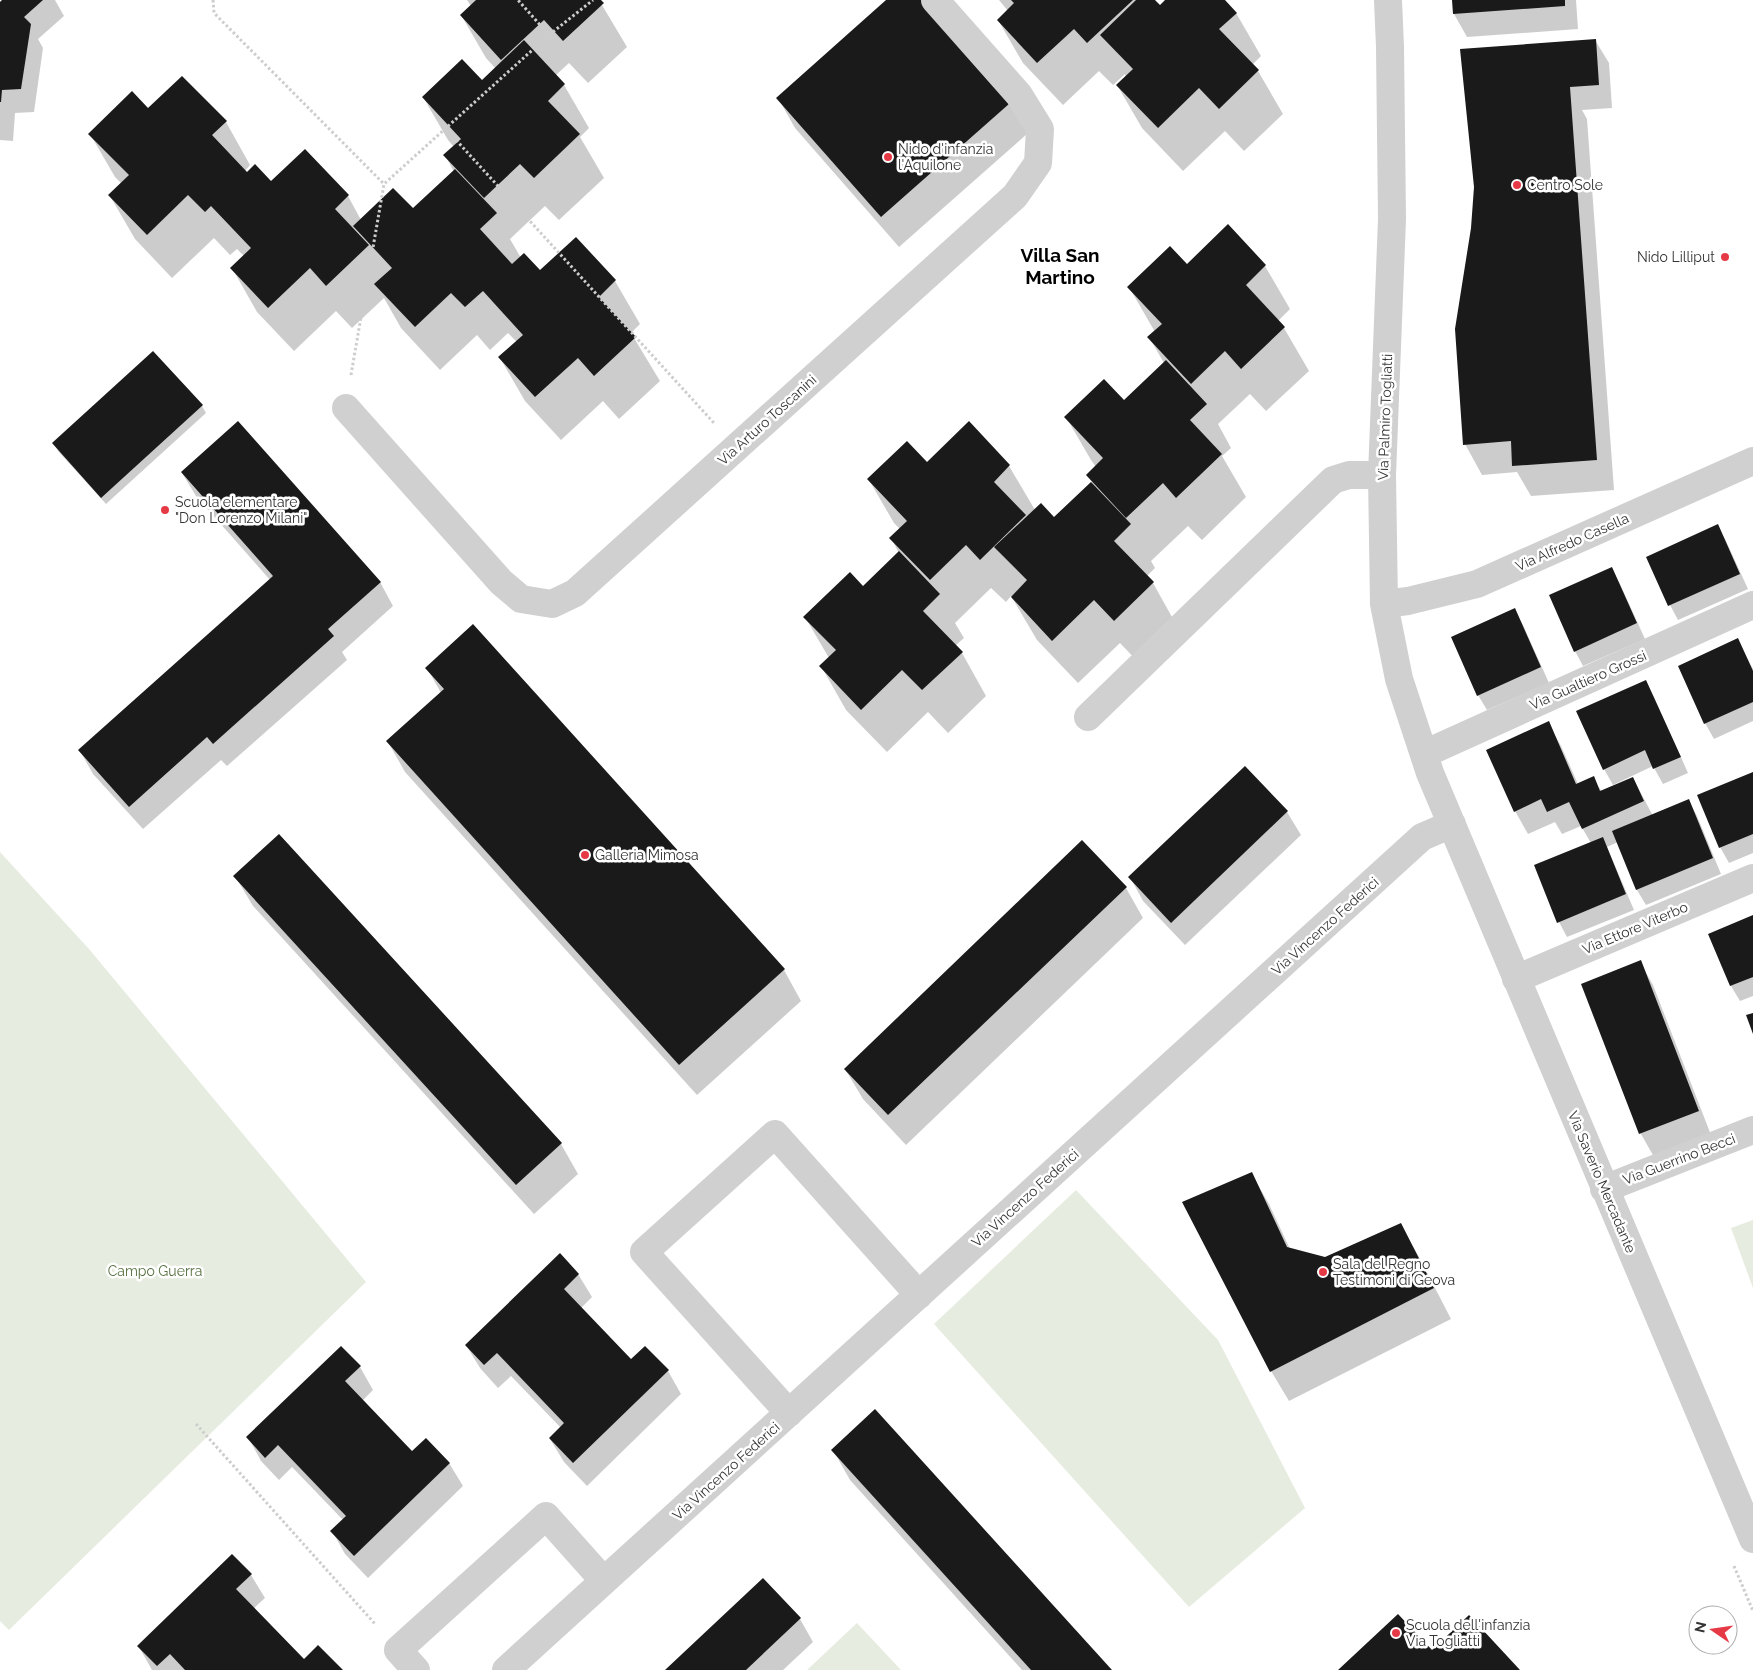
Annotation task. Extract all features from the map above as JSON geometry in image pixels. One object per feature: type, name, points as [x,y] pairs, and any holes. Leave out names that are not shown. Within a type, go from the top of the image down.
[{"type":"street","name":"Via Arturo Toscanini","points":[[346,408],[501,582],[521,599],[552,604],[575,592],[1015,196],[1038,163],[1040,130],[1028,109],[1019,95],[935,0]]},
{"type":"street","name":"Via Palmiro Togliatti","points":[[1388,0],[1392,219],[1382,475],[1384,604],[1399,678],[1424,754],[1452,824]]},
{"type":"street","name":"Via Alfredo Casella","points":[[1384,604],[1408,601],[1477,584],[1753,461]]},
{"type":"street","points":[[1088,717],[1333,480],[1349,475],[1382,475]]},
{"type":"street","name":"Via Gualtiero Grossi","points":[[1424,754],[1753,606]]},
{"type":"street","name":"Via Saverio Mercadante","points":[[1452,824],[1604,1189],[1753,1539]]},
{"type":"street","name":"Via Vincenzo Federici","points":[[506,1670],[1422,837],[1452,824]]},
{"type":"street","name":"Via Ettore Viterbo","points":[[1516,979],[1753,878]]},
{"type":"street","name":"Via Guerrino Becci","points":[[1604,1189],[1753,1130]]},
{"type":"street","points":[[789,1413],[644,1252],[709,1193],[775,1134],[919,1295]]},
{"type":"street","points":[[416,1670],[398,1650],[546,1516],[604,1581]]},
{"type":"path","points":[[214,0],[214,13],[384,184]]},
{"type":"path","points":[[518,0],[549,35]]},
{"type":"path","points":[[346,408],[384,184],[549,35],[593,0]]},
{"type":"path","points":[[446,129],[736,448]]},
{"type":"path","points":[[196,1424],[398,1650]]},
{"type":"green space","name":"Campo Guerra","points":[[0,852],[89,949],[366,1282],[9,1630],[0,1621]]},
{"type":"green space","points":[[1076,1190],[1218,1340],[1305,1508],[1189,1607],[934,1324]]},
{"type":"green space","points":[[1753,1220],[1753,1288],[1731,1228]]},
{"type":"green space","points":[[857,1623],[901,1670],[807,1670]]},
{"type":"building","points":[[2,0],[43,0],[24,17],[31,24],[21,89],[2,90],[0,102],[0,2]]},
{"type":"building","points":[[476,0],[601,0],[604,3],[563,41],[544,20],[501,60],[460,15]]},
{"type":"building","name":"Nido d'infanzia l'Aquilone","points":[[886,0],[935,0],[1019,95],[881,217],[776,98]]},
{"type":"building","points":[[1011,0],[1133,0],[1087,43],[1074,29],[1037,63],[997,20],[1014,3]]},
{"type":"building","points":[[1136,0],[1155,0],[1160,5],[1165,0],[1225,0],[1237,13],[1219,29],[1259,70],[1219,109],[1199,88],[1158,128],[1116,85],[1133,69],[1100,35]]},
{"type":"building","points":[[1452,0],[1565,0],[1565,6],[1453,14]]},
{"type":"building","points":[[1596,39],[1599,85],[1570,87],[1597,460],[1512,466],[1511,441],[1463,445],[1455,329],[1471,228],[1474,187],[1460,49]]},
{"type":"building","points":[[524,40],[565,84],[548,101],[580,134],[534,178],[520,164],[484,198],[443,155],[461,139],[422,97],[462,59],[482,80]]},
{"type":"building","points":[[182,76],[227,121],[212,135],[247,172],[255,164],[271,181],[305,149],[349,195],[335,209],[369,245],[326,286],[310,268],[268,308],[230,268],[251,248],[211,206],[205,212],[188,195],[147,235],[108,195],[129,175],[88,134],[132,91],[148,108]]},
{"type":"building","points":[[455,169],[497,213],[480,229],[512,264],[524,253],[540,270],[576,237],[616,280],[599,297],[636,337],[594,376],[578,358],[535,397],[498,357],[523,335],[483,291],[465,307],[451,293],[415,327],[374,284],[392,268],[353,226],[393,188],[413,208]]},
{"type":"building","points":[[1228,224],[1266,265],[1246,285],[1285,327],[1241,369],[1225,351],[1191,384],[1147,337],[1162,324],[1127,287],[1170,246],[1187,264]]},
{"type":"building","points":[[153,351],[203,405],[101,498],[52,443]]},
{"type":"building","points":[[1166,360],[1207,404],[1190,420],[1222,454],[1176,498],[1163,483],[1126,518],[1086,475],[1103,458],[1064,417],[1104,379],[1124,400]]},
{"type":"building","points":[[238,421],[381,582],[328,629],[334,636],[213,744],[207,737],[129,807],[78,750],[273,576],[181,472]]},
{"type":"building","points":[[969,421],[1010,465],[994,482],[1026,515],[980,560],[966,545],[930,580],[889,538],[907,521],[867,479],[907,441],[927,462]]},
{"type":"building","points":[[1091,482],[1131,524],[1114,541],[1154,582],[1114,621],[1094,600],[1052,641],[1011,597],[1027,580],[994,547],[1041,503],[1054,517]]},
{"type":"building","points":[[1718,524],[1740,574],[1668,606],[1646,557]]},
{"type":"building","points":[[899,551],[940,594],[923,611],[963,652],[922,690],[902,670],[861,710],[819,666],[836,650],[803,617],[850,572],[863,586]]},
{"type":"building","points":[[1612,567],[1637,623],[1574,652],[1549,595]]},
{"type":"building","points":[[1515,608],[1541,667],[1477,696],[1451,637]]},
{"type":"building","name":"Galleria Mimosa","points":[[473,624],[785,969],[679,1065],[386,741],[444,689],[425,668]]},
{"type":"building","points":[[1738,638],[1753,671],[1753,702],[1704,724],[1678,666]]},
{"type":"building","points":[[1646,680],[1681,757],[1653,769],[1645,750],[1603,770],[1576,711]]},
{"type":"building","points":[[1549,721],[1576,784],[1594,776],[1600,791],[1633,777],[1644,801],[1582,829],[1569,802],[1547,812],[1541,799],[1514,812],[1486,750]]},
{"type":"building","points":[[1245,766],[1288,811],[1171,923],[1128,877]]},
{"type":"building","points":[[1753,772],[1753,834],[1719,848],[1697,795]]},
{"type":"building","points":[[1689,799],[1713,858],[1636,890],[1612,831]]},
{"type":"building","points":[[279,834],[562,1143],[516,1185],[233,876]]},
{"type":"building","points":[[1603,837],[1626,894],[1557,923],[1534,865]]},
{"type":"building","points":[[1082,840],[1127,887],[888,1115],[844,1069]]},
{"type":"building","points":[[1753,915],[1753,977],[1730,986],[1708,934]]},
{"type":"building","points":[[1641,960],[1699,1111],[1639,1134],[1581,984]]},
{"type":"building","points":[[1753,1013],[1753,1034],[1746,1015]]},
{"type":"building","name":"Sala del Regno Testimoni di Geova","points":[[1252,1172],[1287,1247],[1325,1257],[1401,1223],[1434,1288],[1270,1372],[1182,1202]]},
{"type":"building","points":[[560,1253],[579,1274],[564,1289],[631,1359],[645,1346],[669,1370],[573,1463],[549,1438],[564,1423],[497,1353],[484,1365],[465,1345]]},
{"type":"building","points":[[341,1346],[361,1366],[345,1381],[412,1451],[426,1438],[450,1463],[354,1556],[330,1531],[346,1516],[278,1445],[265,1458],[246,1437]]},
{"type":"building","points":[[875,1409],[1112,1670],[1031,1670],[831,1450]]},
{"type":"building","points":[[232,1554],[252,1574],[236,1589],[304,1659],[318,1645],[343,1670],[185,1670],[170,1654],[157,1666],[137,1646]]},
{"type":"building","points":[[763,1578],[801,1618],[746,1670],[665,1670]]},
{"type":"building","name":"Scuola dell'infanzia Via Togliatti","points":[[1398,1614],[1432,1650],[1469,1615],[1520,1670],[1338,1670]]},
{"type":"place","name":"Nido d'infanzia l'Aquilone","points":[[888,157]]},
{"type":"place","name":"Centro Sole","points":[[1517,185]]},
{"type":"place","name":"Nido Lilliput","points":[[1725,257]]},
{"type":"place","name":"Scuola elementare \"Don Lorenzo Milani\"","points":[[165,510]]},
{"type":"place","name":"Galleria Mimosa","points":[[585,855]]},
{"type":"place","name":"Sala del Regno Testimoni di Geova","points":[[1323,1272]]},
{"type":"place","name":"Scuola dell'infanzia Via Togliatti","points":[[1396,1633]]},
{"type":"district","name":"Villa San Martino","points":[[1060,266]]}]
